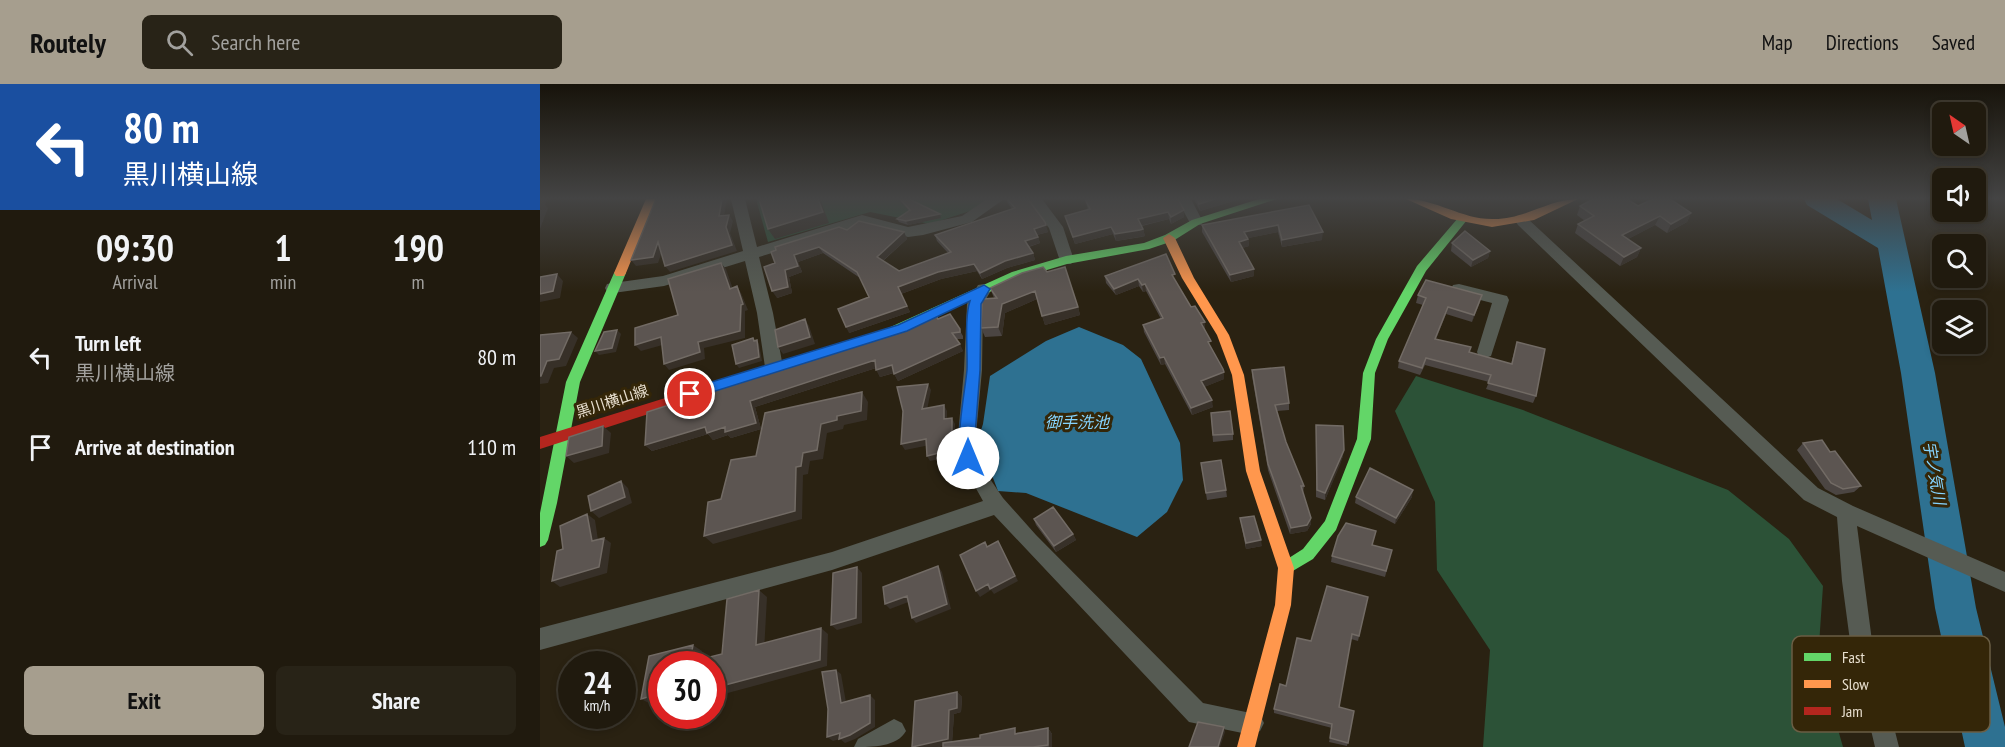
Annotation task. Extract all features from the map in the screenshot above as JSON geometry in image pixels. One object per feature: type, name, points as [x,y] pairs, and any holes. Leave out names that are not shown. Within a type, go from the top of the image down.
[{"type":"street","points":[[540,540],[550,503],[573,382],[638,230]]},
{"type":"street","points":[[746,230],[765,313],[774,367]]},
{"type":"street","points":[[613,288],[664,280],[829,230]]},
{"type":"street","points":[[900,230],[908,232],[922,230]]},
{"type":"street","points":[[1057,230],[1066,260]]},
{"type":"street","name":"黒川横山線","points":[[540,443],[902,328],[1016,275],[1066,260],[1145,246],[1169,238],[1183,230]]},
{"type":"street","points":[[1286,568],[1308,555],[1331,525],[1364,439],[1370,373],[1382,339],[1422,279],[1435,251],[1453,230]]},
{"type":"street","points":[[1531,230],[1811,494],[1846,512],[2005,582]]},
{"type":"street","points":[[1169,238],[1188,278],[1223,335],[1234,365],[1247,422],[1253,471],[1286,568],[1283,605],[1246,747]]},
{"type":"street","points":[[1448,286],[1501,300],[1485,352]]},
{"type":"street","points":[[984,289],[975,304],[973,370],[967,435],[968,458],[996,504],[1197,714],[1252,723]]},
{"type":"street","points":[[540,639],[832,561],[983,511],[996,504]]},
{"type":"street","points":[[1846,512],[1852,581],[1860,636]]},
{"type":"street","points":[[866,747],[894,731]]},
{"type":"street","points":[[1883,732],[1887,747]]},
{"type":"green space","points":[[765,230],[809,230],[768,242]]},
{"type":"green space","points":[[1416,376],[1523,410],[1728,490],[1789,539],[1823,586],[1820,636],[1792,636],[1792,732],[1839,732],[1843,747],[1483,747],[1490,650],[1437,570],[1435,502],[1395,411]]},
{"type":"water","name":"御手洗池","points":[[1079,327],[1123,345],[1141,359],[1180,443],[1183,480],[1167,512],[1137,537],[1026,493],[998,491],[978,439],[983,424],[990,376],[1046,341]]},
{"type":"building","points":[[643,230],[727,230],[732,245],[665,266],[658,242],[653,257],[631,260]]},
{"type":"building","points":[[830,230],[896,230],[904,232],[877,257],[899,271],[951,252],[935,235],[950,230],[1034,230],[1038,237],[1025,241],[1033,253],[1005,261],[980,273],[974,264],[938,272],[898,287],[907,306],[846,327],[838,309],[869,297],[857,272],[819,247],[794,255],[798,266],[785,270],[788,287],[772,291],[764,267],[775,263],[771,252],[776,250],[775,247]]},
{"type":"building","points":[[1070,230],[1100,230],[1073,237]]},
{"type":"building","points":[[1113,230],[1140,230],[1140,230],[1115,234]]},
{"type":"building","points":[[1205,230],[1254,230],[1244,232],[1248,239],[1239,242],[1254,269],[1230,275]]},
{"type":"building","points":[[1279,230],[1322,230],[1323,232],[1282,240]]},
{"type":"building","points":[[1586,230],[1632,230],[1622,235],[1641,248],[1624,257]]},
{"type":"building","points":[[1465,231],[1490,251],[1473,260],[1452,243]]},
{"type":"building","points":[[1166,254],[1175,274],[1172,275],[1191,307],[1195,306],[1205,322],[1201,323],[1211,341],[1208,342],[1224,372],[1201,381],[1212,400],[1191,408],[1164,357],[1160,358],[1143,325],[1163,318],[1145,284],[1142,285],[1138,279],[1114,289],[1105,276]]},
{"type":"building","points":[[721,263],[730,289],[737,286],[743,304],[741,305],[740,331],[698,342],[700,352],[664,364],[661,337],[635,345],[635,328],[678,315],[668,279]]},
{"type":"building","points":[[1043,267],[1047,272],[1065,267],[1078,307],[1042,316],[1035,291],[1002,304],[998,327],[981,328],[982,299],[997,298],[990,288],[1022,273]]},
{"type":"building","points":[[557,274],[553,291],[540,294],[540,277]]},
{"type":"building","points":[[1426,280],[1482,295],[1474,315],[1448,307],[1435,339],[1471,347],[1469,352],[1512,364],[1517,342],[1545,349],[1536,396],[1488,383],[1491,375],[1426,358],[1422,368],[1399,361],[1426,298],[1418,295]]},
{"type":"building","points":[[950,314],[960,329],[960,332],[952,333],[960,344],[894,374],[892,365],[876,370],[875,360],[750,401],[756,423],[725,432],[725,427],[707,433],[705,427],[645,445],[647,412],[907,329],[936,316],[938,319]]},
{"type":"building","points":[[805,319],[810,337],[778,347],[775,330]]},
{"type":"building","points":[[617,330],[612,348],[595,351],[604,332]]},
{"type":"building","points":[[571,332],[559,359],[547,361],[540,376],[540,335]]},
{"type":"building","points":[[753,338],[754,341],[757,340],[759,357],[736,364],[732,345]]},
{"type":"building","points":[[1284,367],[1289,403],[1275,405],[1286,442],[1304,486],[1301,486],[1311,518],[1307,525],[1291,528],[1268,464],[1252,370]]},
{"type":"building","points":[[928,384],[922,409],[944,405],[944,419],[952,418],[952,434],[947,435],[947,451],[927,456],[926,439],[901,444],[903,411],[897,387]]},
{"type":"building","points":[[862,392],[861,411],[837,416],[837,420],[821,424],[817,450],[803,453],[801,466],[796,467],[795,511],[704,536],[708,502],[721,499],[731,460],[756,456],[765,413]]},
{"type":"building","points":[[1230,411],[1233,434],[1213,435],[1211,413]]},
{"type":"building","points":[[1316,425],[1343,426],[1344,450],[1325,493],[1317,490]]},
{"type":"building","points":[[603,426],[602,446],[566,456],[569,437]]},
{"type":"building","points":[[1822,440],[1830,452],[1835,451],[1861,486],[1843,489],[1831,483],[1803,443]]},
{"type":"building","points":[[1221,460],[1226,490],[1206,493],[1201,463]]},
{"type":"building","points":[[1370,468],[1413,490],[1396,518],[1356,497]]},
{"type":"building","points":[[621,481],[625,497],[591,511],[588,496]]},
{"type":"building","points":[[1053,507],[1073,534],[1054,546],[1034,519]]},
{"type":"building","points":[[587,514],[592,541],[604,538],[599,567],[552,581],[557,551],[563,549],[560,526]]},
{"type":"building","points":[[1254,516],[1261,540],[1246,543],[1240,518]]},
{"type":"building","points":[[1346,523],[1376,531],[1372,545],[1392,550],[1386,571],[1332,556],[1338,536]]},
{"type":"building","points":[[998,541],[1015,576],[990,589],[988,584],[976,591],[960,555],[985,542],[987,547]]},
{"type":"building","points":[[938,566],[947,604],[912,618],[907,596],[885,604],[883,587]]},
{"type":"building","points":[[857,567],[856,618],[831,625],[833,573]]},
{"type":"building","points":[[1327,586],[1368,597],[1359,636],[1352,634],[1339,707],[1354,711],[1348,743],[1330,738],[1332,724],[1274,709],[1280,684],[1286,686],[1297,638],[1311,641]]},
{"type":"building","points":[[759,590],[756,645],[821,628],[820,660],[726,685],[726,651],[722,651],[727,599]]},
{"type":"building","points":[[693,645],[692,651],[669,651]]},
{"type":"building","points":[[648,661],[648,697],[641,699]]},
{"type":"building","points":[[836,670],[841,703],[870,695],[870,723],[839,739],[840,733],[827,737],[828,709],[822,672]]},
{"type":"building","points":[[957,692],[957,708],[949,710],[948,739],[912,747],[915,701]]},
{"type":"building","points":[[1198,722],[1224,727],[1218,747],[1189,747]]},
{"type":"building","points":[[1015,728],[1015,734],[1048,728],[1048,745],[943,747],[943,743],[980,738],[980,735]]},
{"type":"waterway","points":[[1868,230],[1890,243]]},
{"type":"waterway","name":"宇ノ気川","points":[[1889,230],[1918,373],[1947,561],[1961,636]]},
{"type":"waterway","name":"宇ノ気川","points":[[1984,732],[1988,747]]},
{"type":"traffic: fast","points":[[890,332],[1016,275],[1066,260],[1145,246],[1169,238],[1183,230]]},
{"type":"traffic: fast","points":[[1286,568],[1308,554],[1331,525],[1364,439],[1369,373],[1382,339],[1421,269],[1454,230]]},
{"type":"traffic: fast","points":[[540,540],[550,503],[573,382],[620,273]]},
{"type":"traffic: slow","points":[[620,273],[638,230]]},
{"type":"traffic: slow","points":[[1169,238],[1188,278],[1223,335],[1238,375],[1253,471],[1286,568],[1283,605],[1246,747]]},
{"type":"traffic: jam","points":[[540,443],[890,332]]},
{"type":"route","points":[[690,394],[902,328],[984,289],[975,304],[973,370],[967,435],[968,458]]}]
